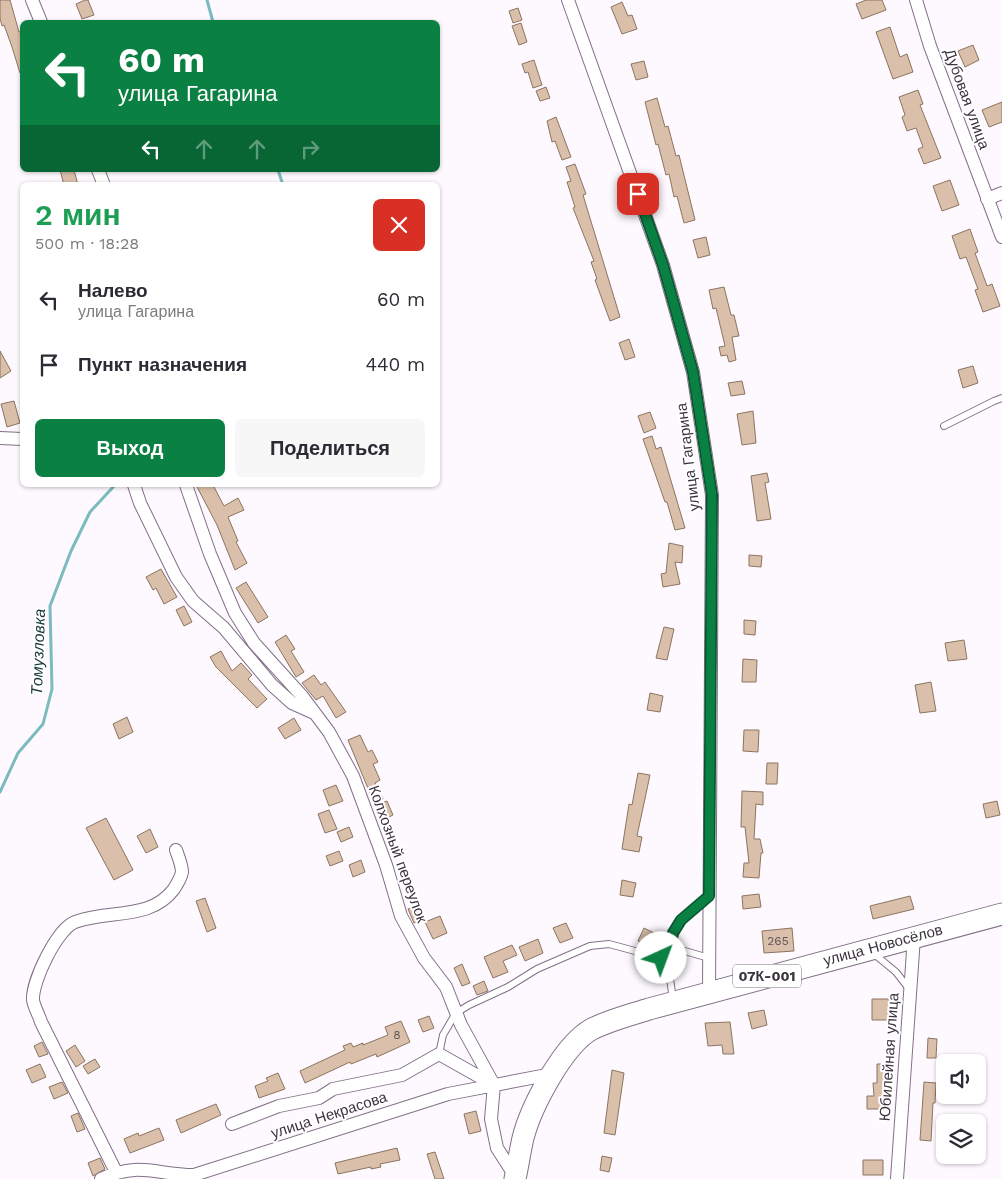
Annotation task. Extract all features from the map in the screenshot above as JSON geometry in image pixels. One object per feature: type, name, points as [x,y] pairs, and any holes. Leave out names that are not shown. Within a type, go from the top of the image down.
[{"type":"main road","name":"улица Новосёлов","points":[[552,1074],[569,1050],[590,1030],[615,1019],[1002,914]]},
{"type":"main road","name":"07К-001","points":[[519,1178],[524,1136],[536,1105],[552,1074]]},
{"type":"street","points":[[32,0],[40,20]]},
{"type":"street","name":"улица Гагарина","points":[[568,0],[663,265],[693,372],[712,495],[709,992]]},
{"type":"street","name":"Дубовая улица","points":[[916,0],[930,46],[1002,237]]},
{"type":"street","points":[[987,199],[1002,193]]},
{"type":"street","points":[[0,438],[20,439]]},
{"type":"street","name":"Колхозный переулок","points":[[135,487],[140,503],[176,577],[194,601],[224,628],[272,685],[292,702],[314,713]]},
{"type":"street","name":"Колхозный переулок","points":[[187,487],[210,554],[235,613],[254,643],[330,732],[353,776],[386,865],[401,916],[424,958],[446,987],[456,1013],[494,1085]]},
{"type":"street","points":[[116,1172],[41,1022],[33,1000],[36,984],[45,960],[60,936],[74,922],[136,913],[160,902],[170,894],[179,881],[182,871],[176,850]]},
{"type":"street","name":"Юбилейная улица","points":[[897,1179],[914,937]]},
{"type":"street","points":[[232,1124],[279,1106],[319,1098],[333,1089],[402,1075],[439,1054],[494,1085],[492,1119],[497,1148],[519,1178]]},
{"type":"street","name":"улица Некрасова","points":[[101,1179],[116,1172],[143,1168],[176,1175],[194,1175],[448,1094],[552,1074]]},
{"type":"lane","points":[[944,426],[1002,398]]},
{"type":"lane","points":[[674,1002],[668,964],[673,933],[681,920],[709,896]]},
{"type":"lane","points":[[439,1054],[443,1035],[456,1013],[508,987],[537,969],[590,946],[610,944],[661,958],[668,964]]},
{"type":"lane","points":[[670,947],[709,958]]},
{"type":"lane","points":[[868,950],[896,972],[910,991]]},
{"type":"building","points":[[0,0],[10,0],[20,32],[20,73],[4,25],[2,26]]},
{"type":"building","points":[[88,0],[94,15],[82,19],[76,4]]},
{"type":"building","points":[[866,0],[882,0],[886,10],[862,19],[856,4]]},
{"type":"building","points":[[622,2],[628,16],[632,15],[637,29],[622,34],[611,7]]},
{"type":"building","points":[[518,8],[522,20],[513,23],[509,11]]},
{"type":"building","points":[[521,23],[527,42],[519,45],[512,26]]},
{"type":"building","points":[[890,27],[900,57],[907,54],[913,72],[893,79],[876,32]]},
{"type":"building","points":[[973,45],[979,60],[965,67],[958,51]]},
{"type":"building","points":[[534,60],[542,85],[533,88],[528,72],[525,73],[522,64]]},
{"type":"building","points":[[644,61],[648,77],[636,80],[631,64]]},
{"type":"building","points":[[546,87],[550,98],[540,101],[536,91]]},
{"type":"building","points":[[918,90],[923,104],[920,105],[941,158],[924,164],[918,149],[923,147],[916,128],[907,131],[902,117],[905,115],[899,97]]},
{"type":"building","points":[[657,98],[665,127],[668,126],[676,156],[679,155],[695,220],[684,223],[677,196],[674,197],[669,174],[666,175],[658,144],[656,145],[645,102]]},
{"type":"building","points":[[1002,102],[1002,122],[989,127],[982,110]]},
{"type":"building","points":[[556,117],[571,157],[562,160],[555,141],[552,142],[547,121]]},
{"type":"building","points":[[575,164],[586,194],[583,195],[620,317],[610,321],[595,280],[597,279],[591,262],[594,261],[573,208],[575,207],[567,182],[571,181],[566,167]]},
{"type":"building","points":[[61,172],[75,172],[77,182],[63,182]]},
{"type":"building","points":[[950,180],[959,205],[942,211],[933,186]]},
{"type":"building","points":[[970,229],[978,252],[975,253],[987,286],[992,284],[1000,306],[983,312],[975,290],[978,289],[966,257],[960,259],[952,236]]},
{"type":"building","points":[[706,237],[710,255],[698,258],[693,240]]},
{"type":"building","points":[[724,287],[731,315],[734,315],[739,336],[732,337],[736,360],[729,362],[727,355],[721,356],[719,347],[725,346],[716,308],[713,309],[709,290]]},
{"type":"building","points":[[629,339],[635,357],[625,360],[619,343]]},
{"type":"building","points":[[0,351],[11,371],[0,378]]},
{"type":"building","points":[[973,366],[978,383],[963,388],[958,370]]},
{"type":"building","points":[[742,381],[745,394],[731,396],[728,383]]},
{"type":"building","points":[[14,401],[20,423],[7,427],[1,404]]},
{"type":"building","points":[[753,411],[756,443],[742,445],[737,414]]},
{"type":"building","points":[[650,412],[656,428],[644,433],[638,416]]},
{"type":"building","points":[[652,436],[656,449],[661,447],[685,528],[675,530],[667,502],[665,502],[643,439]]},
{"type":"building","points":[[767,473],[769,482],[765,483],[771,519],[757,521],[751,476]]},
{"type":"building","points":[[197,487],[214,487],[224,506],[238,498],[244,510],[228,517],[238,541],[236,542],[247,563],[235,570],[217,525]]},
{"type":"building","points":[[669,543],[683,546],[682,563],[675,562],[680,584],[663,587],[661,574],[666,573]]},
{"type":"building","points":[[749,555],[762,556],[761,567],[749,566]]},
{"type":"building","points":[[161,569],[177,597],[164,604],[156,588],[153,590],[146,577]]},
{"type":"building","points":[[246,582],[268,617],[258,623],[236,588]]},
{"type":"building","points":[[184,606],[192,622],[184,626],[176,610]]},
{"type":"building","points":[[744,620],[756,621],[755,635],[744,634]]},
{"type":"building","points":[[664,627],[674,629],[667,660],[656,658]]},
{"type":"building","points":[[286,635],[295,649],[291,651],[304,672],[296,677],[275,642]]},
{"type":"building","points":[[964,640],[967,659],[948,661],[945,643]]},
{"type":"building","points":[[221,651],[232,671],[241,663],[252,675],[248,679],[267,699],[257,708],[216,667],[210,657]]},
{"type":"building","points":[[743,659],[757,660],[756,682],[742,682]]},
{"type":"building","points":[[314,675],[321,685],[325,682],[346,712],[336,718],[323,696],[316,700],[302,683]]},
{"type":"building","points":[[931,682],[936,711],[920,713],[915,685]]},
{"type":"building","points":[[650,693],[663,696],[660,712],[647,710]]},
{"type":"building","points":[[127,717],[133,732],[119,739],[113,724]]},
{"type":"building","points":[[294,718],[301,730],[285,739],[278,728]]},
{"type":"building","points":[[744,730],[759,730],[758,752],[743,751]]},
{"type":"building","points":[[360,735],[368,752],[372,750],[378,762],[373,764],[380,780],[375,783],[383,799],[374,803],[348,740]]},
{"type":"building","points":[[767,763],[778,763],[777,784],[766,784]]},
{"type":"building","points":[[638,773],[650,775],[637,836],[642,837],[639,852],[622,849],[629,804],[632,805]]},
{"type":"building","points":[[336,785],[343,801],[329,806],[323,790]]},
{"type":"building","points":[[742,791],[763,792],[763,805],[756,804],[754,839],[760,839],[763,853],[761,853],[759,878],[743,877],[744,863],[749,863],[745,827],[741,827]]},
{"type":"building","points":[[387,801],[393,815],[383,820],[377,805]]},
{"type":"building","points":[[997,801],[1000,815],[986,818],[983,804]]},
{"type":"building","points":[[329,810],[337,829],[325,833],[318,814]]},
{"type":"building","points":[[106,818],[133,870],[114,880],[86,828]]},
{"type":"building","points":[[349,827],[353,837],[341,842],[337,832]]},
{"type":"building","points":[[150,829],[158,847],[146,853],[137,836]]},
{"type":"building","points":[[339,851],[343,861],[330,866],[326,856]]},
{"type":"building","points":[[361,860],[365,872],[353,877],[349,865]]},
{"type":"building","points":[[622,880],[636,883],[633,897],[620,895]]},
{"type":"building","points":[[759,894],[761,907],[743,909],[742,896]]},
{"type":"building","points":[[910,896],[914,909],[873,919],[870,906]]},
{"type":"building","points":[[205,898],[216,928],[207,932],[196,901]]},
{"type":"building","points":[[418,905],[424,919],[414,923],[408,909]]},
{"type":"building","points":[[440,916],[447,933],[433,939],[425,922]]},
{"type":"building","points":[[566,923],[573,938],[560,943],[553,928]]},
{"type":"building","points":[[644,928],[654,933],[648,946],[638,941]]},
{"type":"building","points":[[792,928],[794,951],[764,953],[762,931]]},
{"type":"building","points":[[538,939],[543,953],[525,961],[519,947]]},
{"type":"building","points":[[512,945],[517,955],[503,961],[508,972],[493,978],[484,957]]},
{"type":"building","points":[[462,964],[470,983],[462,986],[454,968]]},
{"type":"building","points":[[484,981],[488,991],[477,995],[473,986]]},
{"type":"building","points":[[872,999],[889,999],[890,1020],[872,1020]]},
{"type":"building","points":[[764,1010],[767,1025],[752,1029],[748,1013]]},
{"type":"building","points":[[429,1016],[434,1028],[423,1032],[418,1020]]},
{"type":"building","points":[[401,1021],[410,1042],[377,1057],[376,1054],[351,1064],[350,1062],[305,1083],[300,1071],[345,1050],[343,1046],[351,1043],[353,1047],[363,1043],[363,1045],[388,1035],[385,1027]]},
{"type":"building","points":[[730,1022],[734,1054],[723,1054],[722,1045],[708,1046],[705,1023]]},
{"type":"building","points":[[928,1038],[937,1039],[936,1058],[927,1058]]},
{"type":"building","points":[[42,1042],[48,1054],[39,1057],[34,1046]]},
{"type":"building","points":[[75,1045],[85,1061],[76,1067],[66,1051]]},
{"type":"building","points":[[95,1059],[100,1067],[88,1074],[83,1066]]},
{"type":"building","points":[[40,1064],[46,1077],[32,1083],[26,1070]]},
{"type":"building","points":[[877,1064],[889,1064],[886,1109],[867,1109],[867,1096],[874,1096],[873,1083],[877,1083]]},
{"type":"building","points":[[612,1070],[624,1073],[615,1135],[604,1133]]},
{"type":"building","points":[[278,1073],[285,1089],[259,1098],[255,1086],[268,1081],[266,1078]]},
{"type":"building","points":[[62,1082],[68,1093],[54,1099],[49,1087]]},
{"type":"building","points":[[924,1082],[936,1083],[931,1141],[920,1140]]},
{"type":"building","points":[[216,1104],[221,1115],[181,1133],[176,1120]]},
{"type":"building","points":[[476,1111],[481,1131],[469,1134],[464,1114]]},
{"type":"building","points":[[78,1113],[85,1129],[77,1132],[71,1116]]},
{"type":"building","points":[[159,1128],[164,1140],[130,1153],[124,1139],[138,1133],[139,1136]]},
{"type":"building","points":[[397,1148],[400,1160],[380,1164],[381,1167],[371,1169],[371,1167],[338,1174],[335,1163]]},
{"type":"building","points":[[435,1152],[444,1179],[435,1179],[427,1154]]},
{"type":"building","points":[[602,1156],[612,1158],[609,1172],[600,1170]]},
{"type":"building","points":[[100,1158],[105,1169],[93,1176],[88,1163]]},
{"type":"building","points":[[863,1160],[883,1160],[883,1175],[863,1175]]},
{"type":"waterway","name":"Томузловка","points":[[207,0],[212,20]]},
{"type":"waterway","name":"Томузловка","points":[[279,172],[282,182]]},
{"type":"waterway","name":"Томузловка","points":[[0,792],[18,753],[43,724],[52,689],[50,606],[71,551],[90,512],[113,487]]},
{"type":"route","points":[[638,194],[663,265],[693,372],[712,495],[709,896],[681,920],[673,933],[668,964],[661,958]]}]
